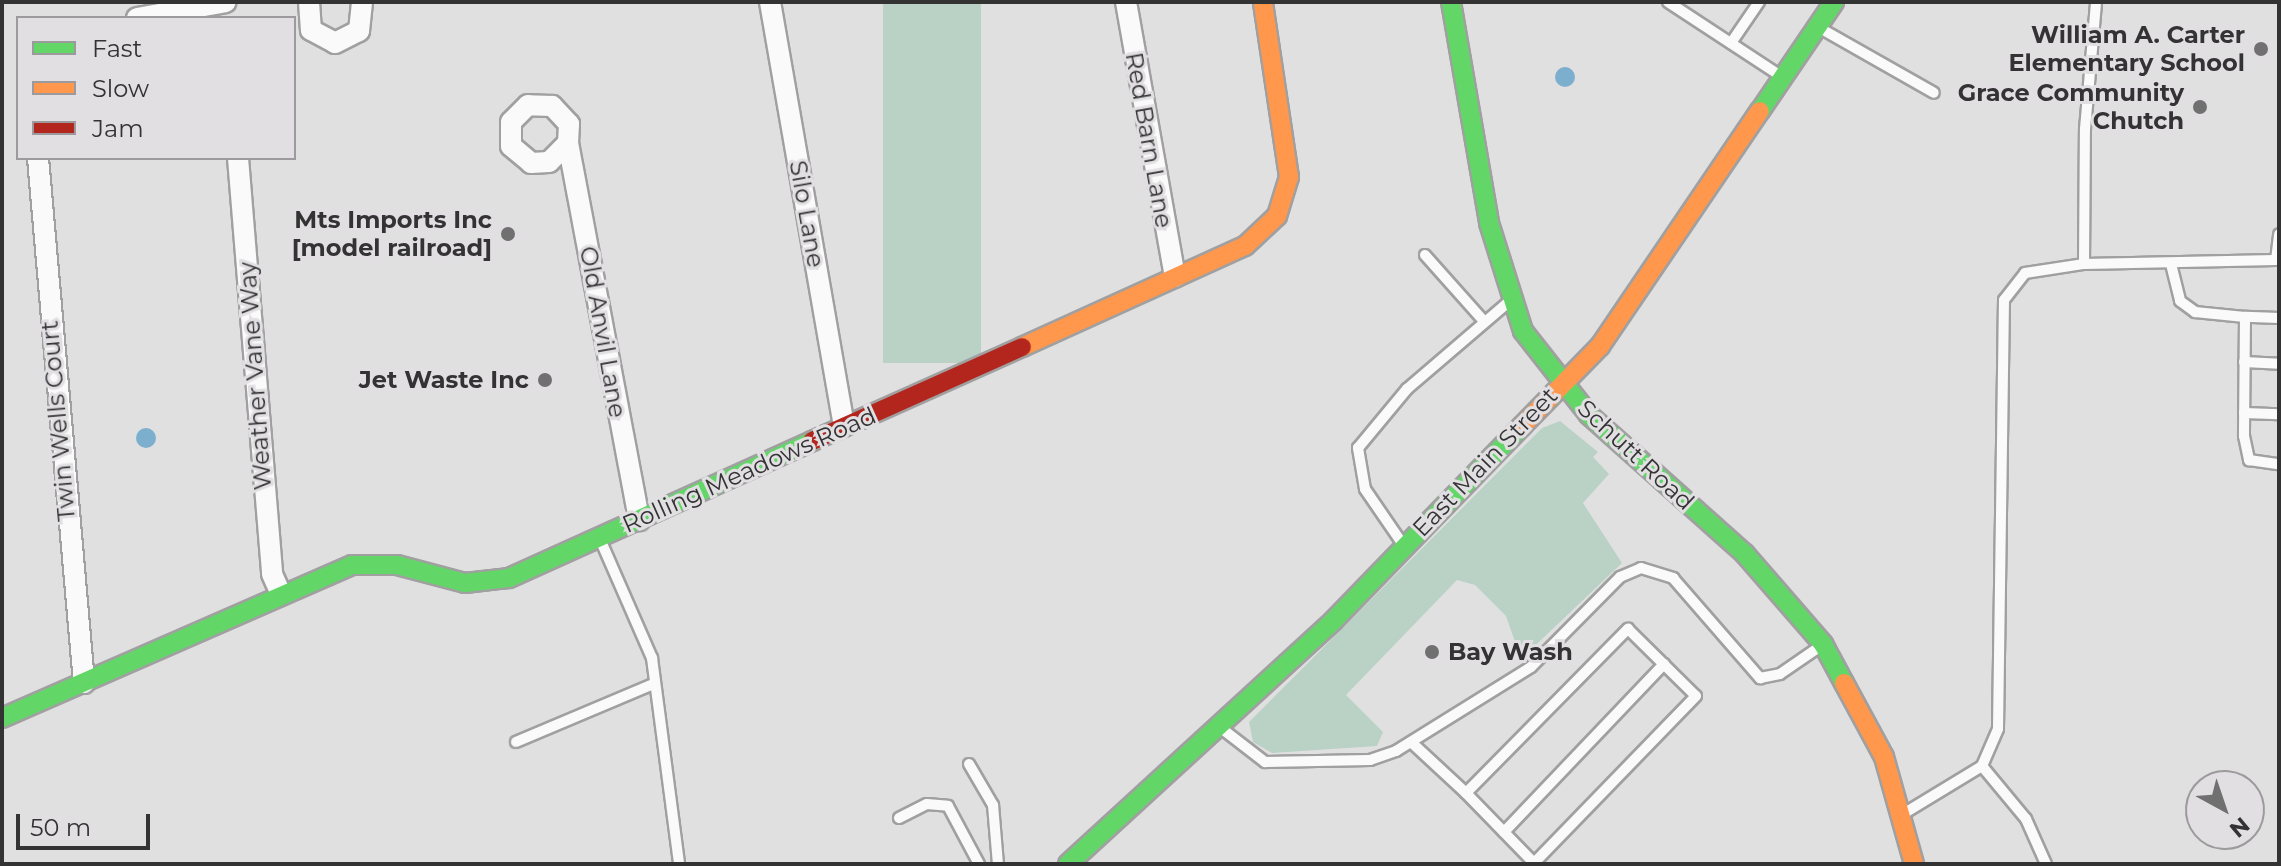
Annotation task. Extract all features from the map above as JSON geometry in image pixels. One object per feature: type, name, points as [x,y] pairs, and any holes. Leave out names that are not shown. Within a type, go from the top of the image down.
[{"type":"street","points":[[148,16],[226,2]]},
{"type":"street","points":[[309,2],[311,30],[335,43],[359,31],[362,2]]},
{"type":"street","name":"Silo Lane","points":[[770,2],[844,426]]},
{"type":"street","name":"Red Barn Lane","points":[[1126,2],[1175,277]]},
{"type":"street","name":"Rolling Meadows Road","points":[[2,718],[329,572],[381,563],[486,583],[639,520],[1175,277],[1262,233],[1287,192],[1287,145],[1263,2]]},
{"type":"street","name":"Schutt Road","points":[[1451,2],[1489,223],[1511,300],[1561,384],[1744,553],[1823,644],[1859,701],[1903,814],[1914,864]]},
{"type":"street","name":"East Main Street","points":[[1068,864],[1221,728],[1561,384],[1657,271],[1834,2]]},
{"type":"street","name":"Old Anvil Lane","points":[[568,143],[639,520]]},
{"type":"street","name":"Twin Wells Court","points":[[38,160],[84,683]]},
{"type":"street","name":"Weather Vane Way","points":[[238,160],[272,574],[280,592]]},
{"type":"lane","points":[[1668,2],[1784,78]]},
{"type":"lane","points":[[1731,43],[1759,2]]},
{"type":"lane","points":[[2084,264],[2085,129],[2096,2]]},
{"type":"lane","points":[[1817,27],[1934,93]]},
{"type":"lane","points":[[1903,814],[1982,766],[1998,729],[2004,300],[2025,273],[2084,264],[2277,260],[2279,234]]},
{"type":"lane","points":[[1425,255],[1483,320]]},
{"type":"lane","points":[[2171,264],[2180,301],[2195,312],[2279,318]]},
{"type":"lane","points":[[1404,546],[1365,489],[1358,448],[1379,417],[1483,320],[1511,300]]},
{"type":"lane","points":[[2245,317],[2244,413],[2249,460],[2279,464]]},
{"type":"lane","points":[[2244,362],[2279,364]]},
{"type":"lane","points":[[2244,413],[2279,414]]},
{"type":"lane","points":[[599,538],[652,658],[651,685],[679,864]]},
{"type":"lane","points":[[1221,728],[1265,762],[1298,765],[1370,760],[1411,742],[1531,667],[1620,577],[1641,568],[1673,578],[1760,678],[1780,674],[1823,644]]},
{"type":"lane","points":[[1411,742],[1534,863],[1696,696],[1628,629],[1466,793]]},
{"type":"lane","points":[[1504,832],[1664,664]]},
{"type":"lane","points":[[516,742],[651,685]]},
{"type":"lane","points":[[969,764],[993,805],[998,864]]},
{"type":"lane","points":[[1982,766],[2026,819],[2046,864]]},
{"type":"lane","points":[[899,818],[927,804],[948,806],[979,864]]},
{"type":"green space","points":[[883,2],[981,2],[981,363],[883,363]]},
{"type":"green space","points":[[1560,421],[1598,452],[1593,457],[1609,474],[1583,503],[1622,563],[1521,659],[1506,616],[1475,585],[1457,580],[1346,695],[1383,732],[1377,746],[1272,753],[1253,742],[1249,722],[1542,428]]},
{"type":"water","points":[[1565,67],[1572,70],[1575,77],[1572,84],[1565,87],[1558,84],[1555,77],[1558,70]]},
{"type":"water","points":[[146,428],[153,431],[156,438],[153,445],[146,448],[139,445],[136,438],[139,431]]},
{"type":"traffic: fast","points":[[1451,2],[1489,223],[1523,331],[1589,415],[1744,553],[1823,644],[1844,683]]},
{"type":"traffic: fast","points":[[1760,111],[1834,2]]},
{"type":"traffic: fast","points":[[1068,864],[1334,620],[1522,426]]},
{"type":"traffic: fast","points":[[2,718],[352,565],[397,565],[465,583],[509,578],[812,441]]},
{"type":"traffic: slow","points":[[1022,347],[1245,246],[1277,216],[1289,177],[1263,2]]},
{"type":"traffic: slow","points":[[1522,426],[1600,346],[1760,111]]},
{"type":"traffic: slow","points":[[1844,683],[1884,757],[1914,864]]},
{"type":"traffic: jam","points":[[812,441],[1022,347]]},
{"type":"place","name":"William A. Carter Elementary School","points":[[2261,49]]},
{"type":"place","name":"Grace Community Chutch","points":[[2200,107]]},
{"type":"place","name":"Mts Imports Inc [model railroad]","points":[[508,234]]},
{"type":"place","name":"Jet Waste Inc","points":[[545,380]]},
{"type":"place","name":"Bay Wash","points":[[1432,652]]}]
